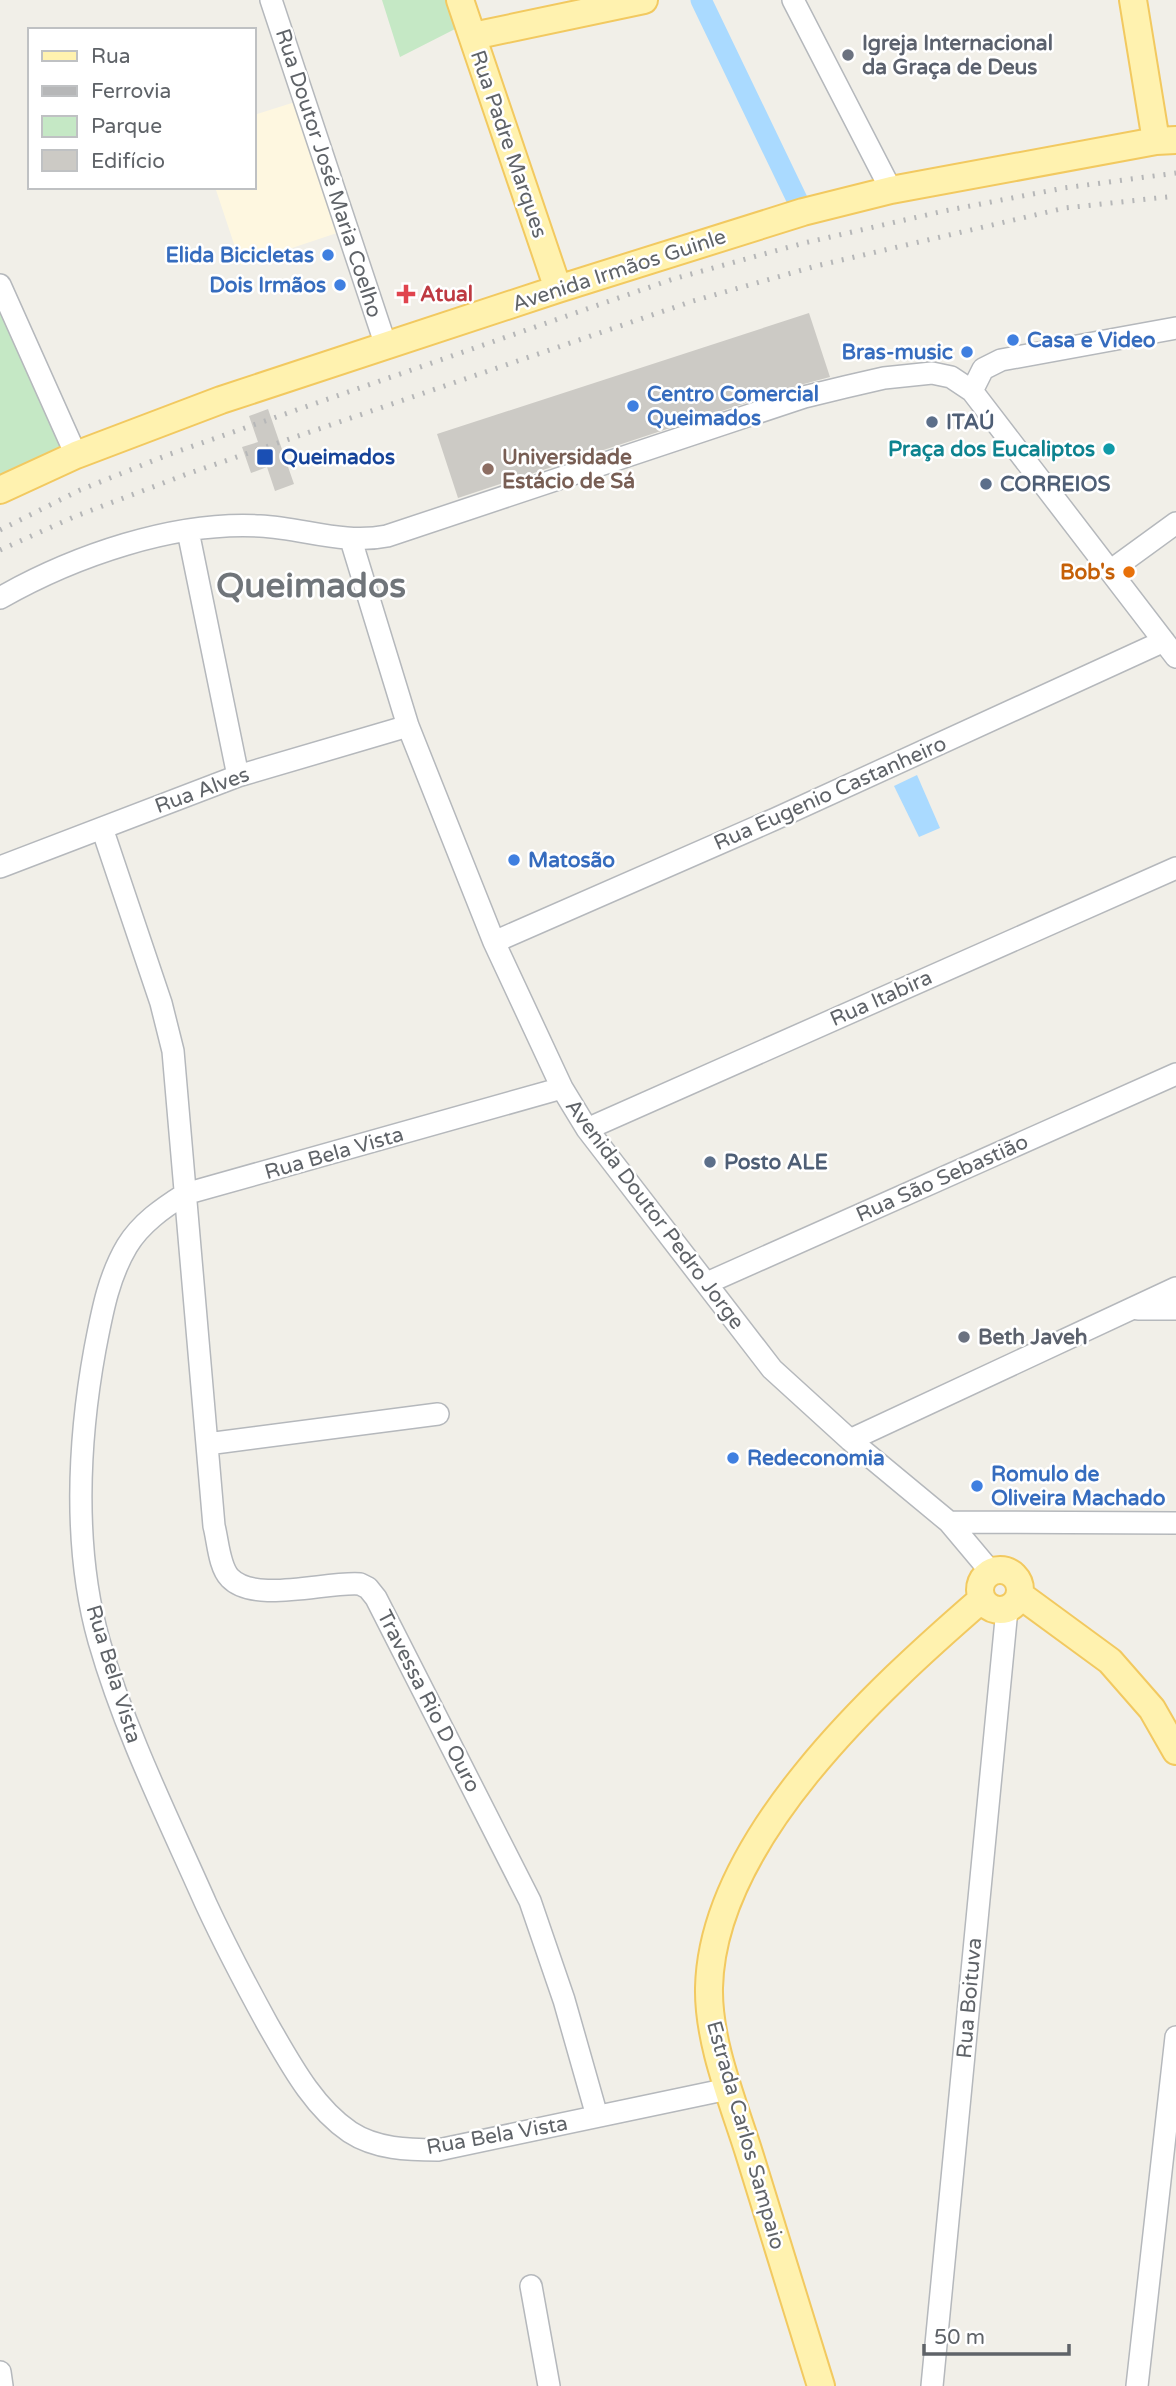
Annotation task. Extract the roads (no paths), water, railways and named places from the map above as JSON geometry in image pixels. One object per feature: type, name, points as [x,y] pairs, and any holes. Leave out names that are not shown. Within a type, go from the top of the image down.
[{"type":"main road","name":"Rua Padre Marques","points":[[460,0],[558,289]]},
{"type":"main road","points":[[473,36],[644,0]]},
{"type":"main road","points":[[1133,0],[1166,141]]},
{"type":"main road","name":"Avenida Irmãos Guinle","points":[[1,488],[76,455],[220,400],[803,212],[891,190],[1166,141]]},
{"type":"main road","points":[[1013,1602],[1019,1580],[1013,1574],[998,1569],[990,1572],[981,1584],[982,1599],[992,1609],[1013,1602],[1110,1661],[1152,1709],[1173,1739]]},
{"type":"main road","name":"Estrada Carlos Sampaio","points":[[821,2386],[729,2090],[712,2025],[709,1989],[714,1947],[729,1896],[758,1842],[797,1787],[891,1680],[982,1599]]},
{"type":"street","name":"Rua Doutor José Maria Coelho","points":[[271,0],[386,346]]},
{"type":"street","points":[[793,0],[891,190]]},
{"type":"street","points":[[0,285],[76,455]]},
{"type":"street","points":[[972,391],[983,369],[1000,360],[1176,328]]},
{"type":"street","points":[[0,598],[79,560],[188,531],[243,525],[351,540],[387,536],[791,401],[884,378],[932,373],[951,377],[972,391],[1170,649]]},
{"type":"street","points":[[1110,571],[1176,523]]},
{"type":"street","points":[[188,531],[237,776]]},
{"type":"street","name":"Avenida Doutor Pedro Jorge","points":[[351,540],[408,726],[494,942],[562,1088],[587,1129],[772,1369],[850,1440],[949,1522],[990,1572]]},
{"type":"street","name":"Rua Eugenio Castanheiro","points":[[494,942],[1170,649]]},
{"type":"street","name":"Rua Alves","points":[[0,867],[237,776],[408,726]]},
{"type":"street","name":"Travessa Rio D Ouro","points":[[102,828],[168,1028],[177,1077],[214,1526],[223,1566],[229,1578],[248,1588],[266,1590],[360,1584],[368,1588],[387,1616],[530,1901],[564,2000],[597,2116]]},
{"type":"street","name":"Rua Itabira","points":[[587,1129],[1176,868]]},
{"type":"street","name":"Rua São Sebastião","points":[[707,1283],[1176,1074]]},
{"type":"street","name":"Rua Bela Vista","points":[[562,1088],[185,1194],[143,1226],[127,1247],[104,1300],[86,1396],[81,1468],[85,1553],[91,1600],[99,1640],[139,1755],[233,1962],[306,2087],[331,2116],[350,2132],[367,2141],[392,2148],[438,2150],[729,2090]]},
{"type":"street","points":[[850,1440],[1176,1287]]},
{"type":"street","points":[[1129,1309],[1176,1309]]},
{"type":"street","points":[[207,1444],[438,1413]]},
{"type":"street","points":[[949,1522],[1176,1523]]},
{"type":"street","name":"Rua Boituva","points":[[932,2386],[1013,1602]]},
{"type":"street","points":[[1137,2386],[1176,2036]]},
{"type":"street","points":[[531,2286],[549,2386]]},
{"type":"street","points":[[0,2372],[2,2386]]},
{"type":"water","points":[[917,775],[940,828],[919,837],[894,786]]},
{"type":"waterway","points":[[701,0],[803,212]]},
{"type":"railway","points":[[0,530],[80,490],[170,454],[673,279],[804,243],[944,211],[1064,188],[1176,173]]},
{"type":"railway","points":[[0,550],[76,516],[187,474],[693,301],[816,266],[1065,208],[1176,196]]},
{"type":"place","name":"Igreja Internacional da Graça de Deus","points":[[848,55]]},
{"type":"place","name":"Elida Bicicletas","points":[[328,255]]},
{"type":"place","name":"Dois Irmãos","points":[[340,285]]},
{"type":"place","name":"Atual","points":[[406,294]]},
{"type":"place","name":"Casa e Video","points":[[1013,340]]},
{"type":"place","name":"Bras-music","points":[[967,352]]},
{"type":"place","name":"Centro Comercial Queimados","points":[[633,406]]},
{"type":"place","name":"ITAÚ","points":[[932,422]]},
{"type":"place","name":"Praça dos Eucaliptos","points":[[1109,449]]},
{"type":"place","name":"Queimados","points":[[265,457]]},
{"type":"place","name":"Universidade Estácio de Sá","points":[[488,469]]},
{"type":"place","name":"CORREIOS","points":[[986,484]]},
{"type":"place","name":"Bob's","points":[[1129,572]]},
{"type":"place","name":"Matosão","points":[[514,860]]},
{"type":"place","name":"Posto ALE","points":[[710,1162]]},
{"type":"place","name":"Beth Javeh","points":[[964,1337]]},
{"type":"place","name":"Redeconomia","points":[[733,1458]]},
{"type":"place","name":"Romulo de Oliveira Machado","points":[[977,1486]]},
{"type":"district","name":"Queimados","points":[[311,585]]}]
